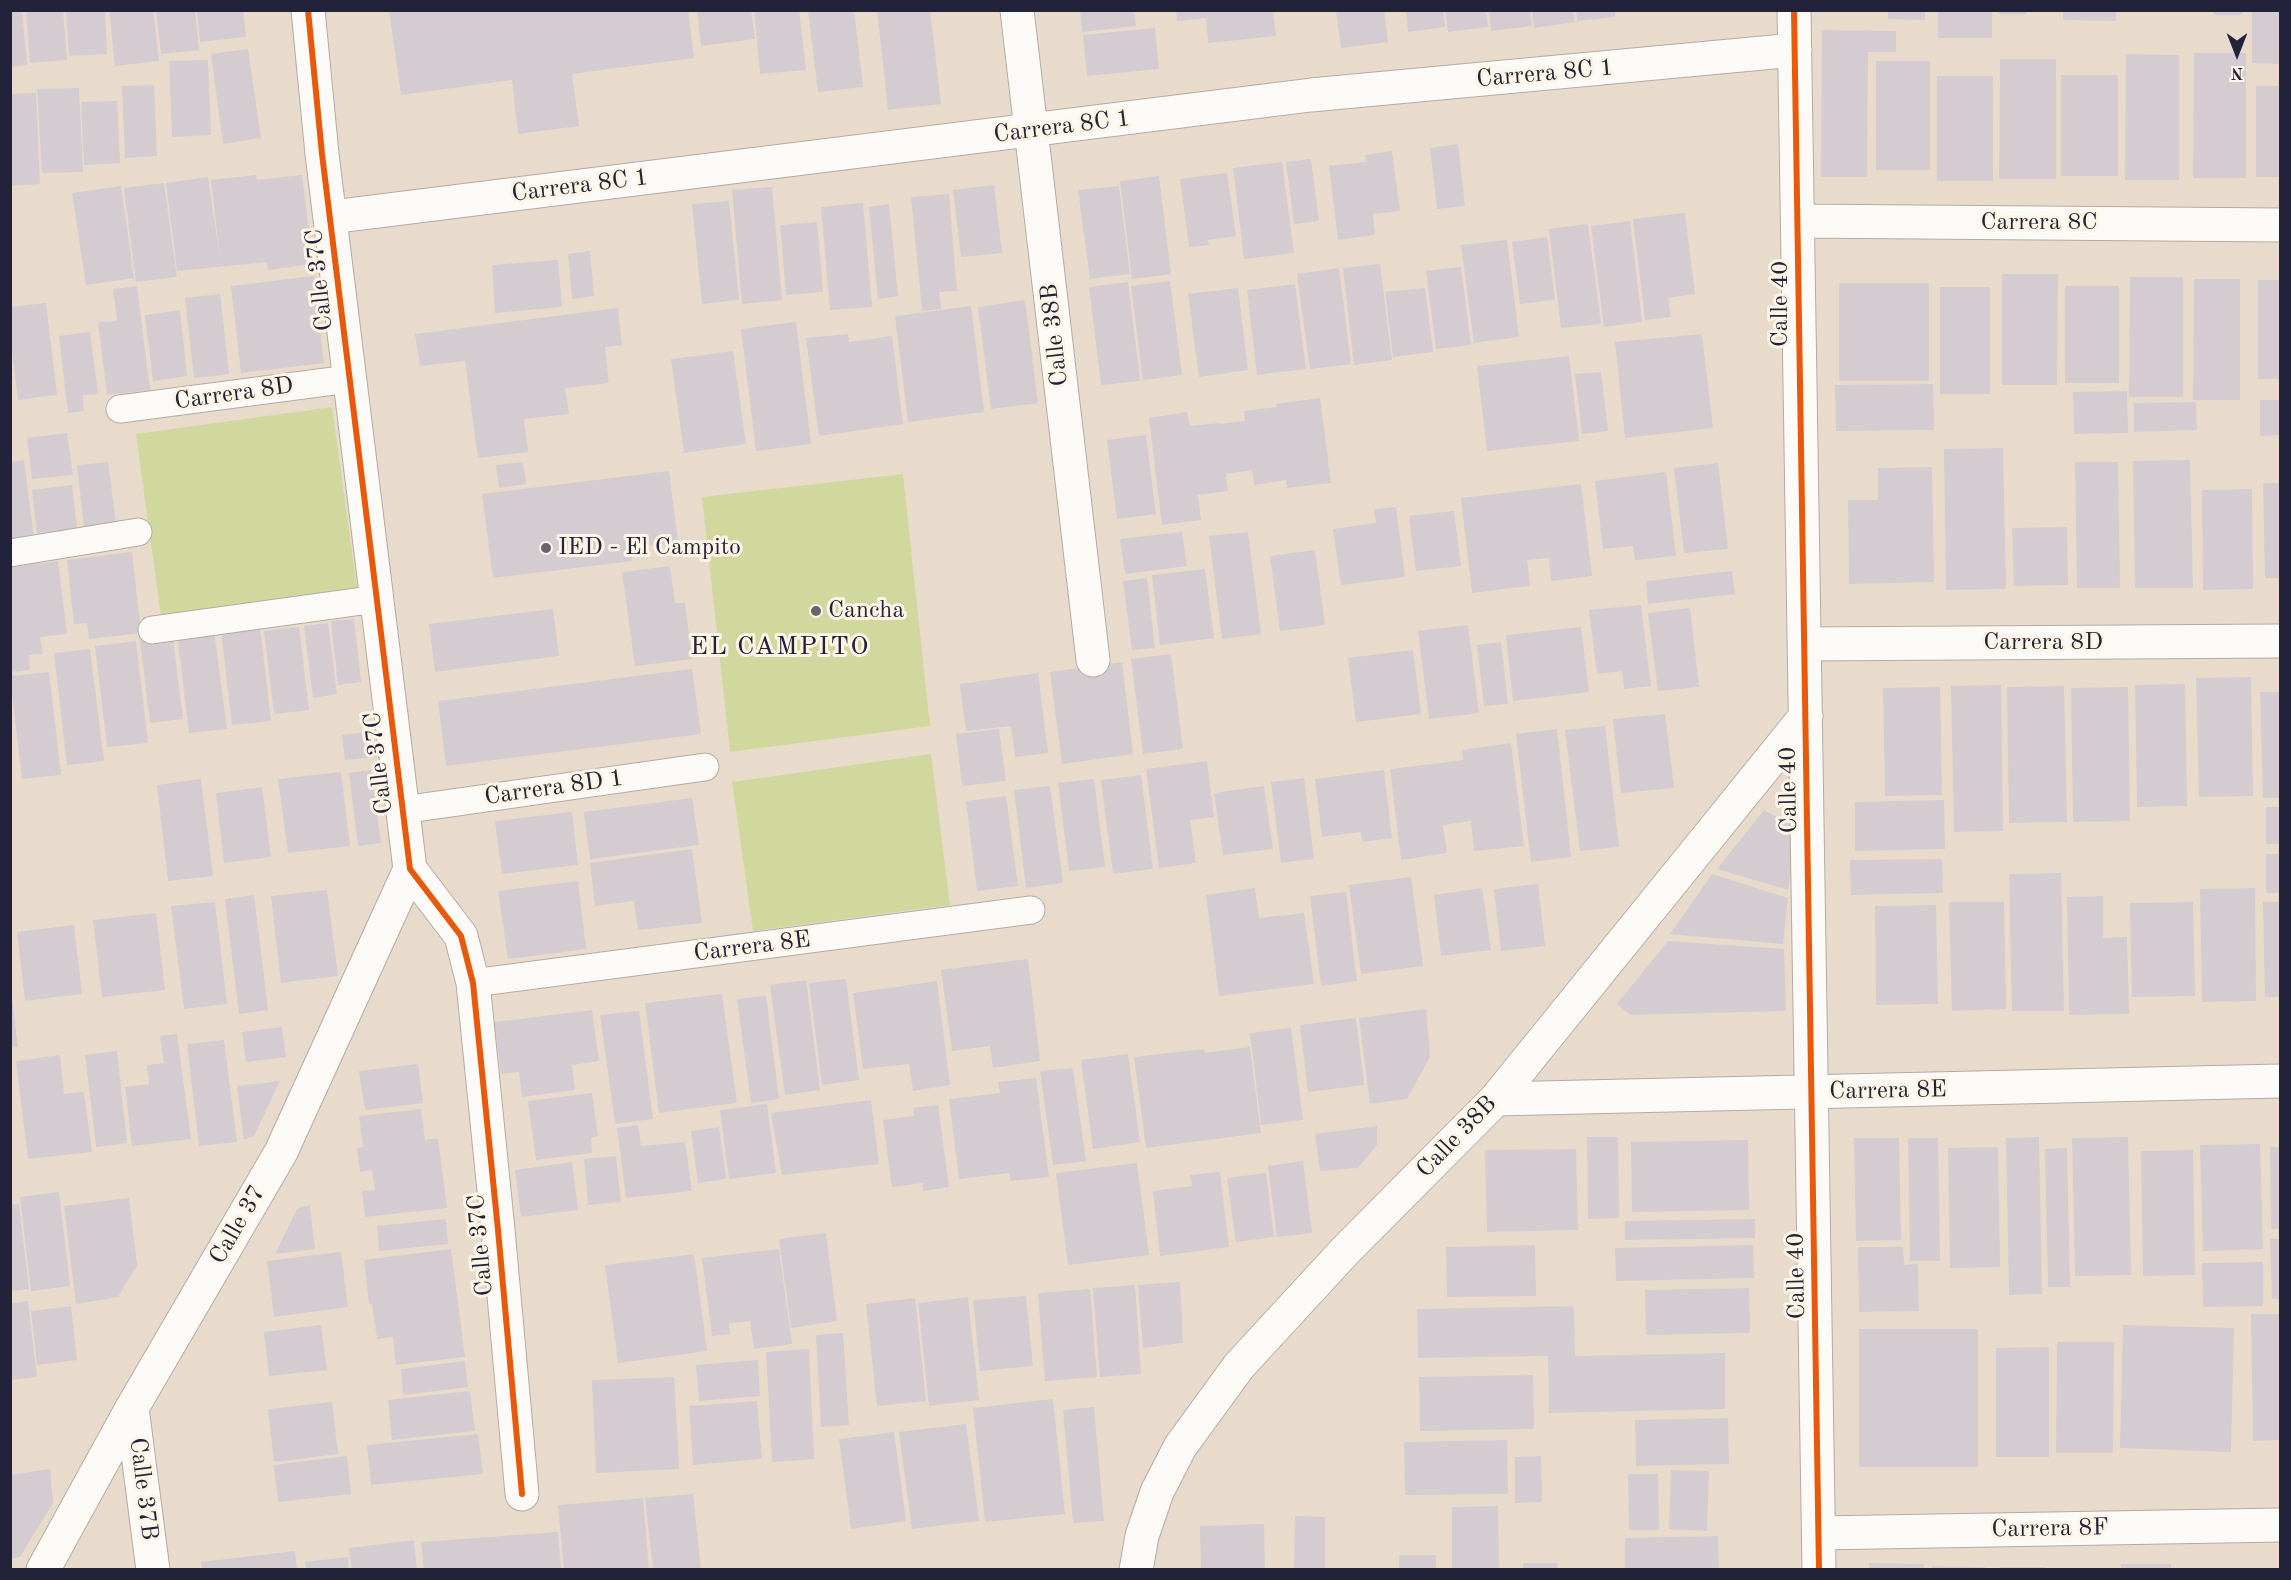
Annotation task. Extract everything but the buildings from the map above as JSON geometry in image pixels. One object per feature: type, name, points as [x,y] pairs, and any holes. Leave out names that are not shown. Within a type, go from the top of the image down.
[{"type":"street","name":"Calle 37C","points":[[308,10],[322,154],[410,869],[462,936],[473,983],[522,1494]]},
{"type":"street","name":"Calle 38B","points":[[1017,10],[1094,660]]},
{"type":"street","name":"Calle 40","points":[[1794,10],[1819,1569]]},
{"type":"street","name":"Carrera 8C 1","points":[[331,217],[1311,95],[1795,50]]},
{"type":"street","name":"Carrera 8C","points":[[1798,221],[2280,225]]},
{"type":"street","name":"Carrera 8D","points":[[1805,644],[2280,641]]},
{"type":"street","name":"Calle 38B","points":[[1136,1569],[1142,1536],[1156,1492],[1180,1447],[1239,1366],[1345,1251],[1496,1099],[1806,716]]},
{"type":"street","name":"Calle 37","points":[[43,1569],[132,1408],[281,1152],[410,869]]},
{"type":"street","name":"Carrera 8E","points":[[1496,1099],[2280,1081]]},
{"type":"street","name":"Calle 37B","points":[[132,1408],[153,1569]]},
{"type":"street","name":"Carrera 8F","points":[[1819,1533],[2280,1525]]},
{"type":"lane","name":"Carrera 8D","points":[[120,409],[349,379]]},
{"type":"lane","points":[[10,553],[138,532]]},
{"type":"lane","points":[[152,630],[377,599]]},
{"type":"lane","name":"Carrera 8D 1","points":[[402,810],[705,767]]},
{"type":"lane","name":"Carrera 8E","points":[[473,983],[1031,910]]},
{"type":"green space","points":[[332,407],[358,596],[162,624],[136,434]]},
{"type":"green space","name":"Cancha","points":[[903,474],[930,726],[730,752],[702,497]]},
{"type":"green space","points":[[931,754],[950,905],[753,931],[732,782]]},
{"type":"cycle path","points":[[308,10],[322,154],[410,869],[461,936],[473,983],[522,1494]]},
{"type":"cycle path","points":[[1794,10],[1819,1570]]},
{"type":"place","name":"IED - El Campito","points":[[546,548]]},
{"type":"place","name":"Cancha","points":[[816,611]]},
{"type":"district","name":"EL CAMPITO","points":[[780,647]]}]
